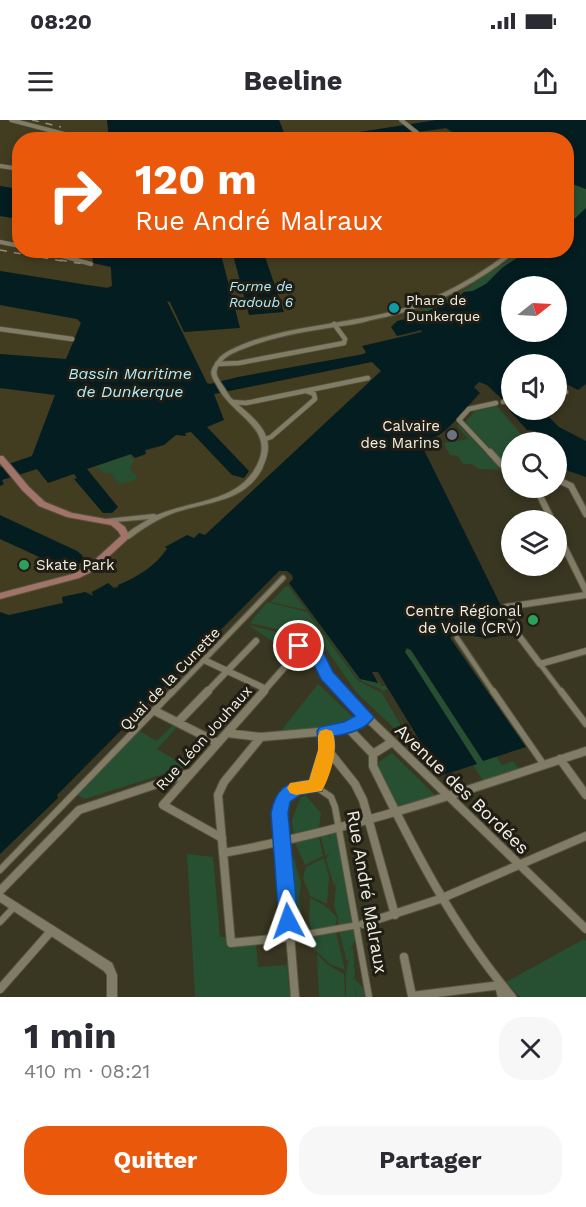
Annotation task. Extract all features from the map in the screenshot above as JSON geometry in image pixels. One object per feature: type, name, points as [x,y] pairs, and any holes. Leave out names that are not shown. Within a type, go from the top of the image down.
[{"type":"main road","points":[[0,596],[79,575],[126,537],[118,525],[50,508],[36,499],[1,459]]},
{"type":"street","points":[[11,120],[62,132]]},
{"type":"street","points":[[401,120],[416,132]]},
{"type":"street","points":[[70,258],[91,264]]},
{"type":"street","points":[[106,521],[170,512],[227,498],[238,492],[259,468],[264,453],[263,440],[256,424],[232,402],[213,371],[217,364],[237,347],[275,337],[402,312],[448,295],[475,280],[505,258]]},
{"type":"street","points":[[217,364],[236,364],[344,343],[345,339],[334,325]]},
{"type":"street","points":[[0,329],[72,339]]},
{"type":"street","points":[[232,402],[249,402],[368,378]]},
{"type":"street","points":[[263,440],[271,437],[315,399],[314,394],[306,390]]},
{"type":"street","points":[[244,411],[249,402]]},
{"type":"street","points":[[501,403],[469,409],[459,420],[501,464]]},
{"type":"street","points":[[567,484],[571,486],[586,514]]},
{"type":"street","points":[[126,537],[143,525],[170,512]]},
{"type":"street","points":[[567,553],[586,593],[506,607],[519,636],[586,724]]},
{"type":"street","name":"Quai de la Cunette","points":[[0,870],[283,578]]},
{"type":"street","points":[[457,638],[544,765]]},
{"type":"street","points":[[178,722],[256,641]]},
{"type":"street","name":"Rue Léon Jouhaux","points":[[222,838],[162,805],[290,662],[298,647],[309,644],[313,647],[321,668]]},
{"type":"street","points":[[540,664],[586,651]]},
{"type":"street","points":[[290,662],[307,658],[321,668]]},
{"type":"street","points":[[204,660],[266,689]]},
{"type":"street","name":"Avenue des Bordées","points":[[321,668],[366,717],[586,929]]},
{"type":"street","points":[[155,711],[218,743]]},
{"type":"street","points":[[227,733],[261,737],[326,731],[348,728],[366,717]]},
{"type":"street","points":[[348,728],[374,754]]},
{"type":"street","points":[[295,997],[280,813],[282,798],[296,788],[316,787],[327,748],[326,731]]},
{"type":"street","points":[[261,737],[222,785],[218,795],[231,943],[290,937],[360,925],[395,915],[440,899],[586,836]]},
{"type":"street","points":[[392,742],[374,754],[372,764],[440,899],[476,954],[500,986],[512,997]]},
{"type":"street","points":[[327,748],[356,786],[370,822],[395,915]]},
{"type":"street","points":[[223,853],[282,844],[339,831],[586,751]]},
{"type":"street","points":[[560,759],[586,795]]},
{"type":"street","points":[[0,891],[79,810],[192,772]]},
{"type":"street","name":"Rue André Malraux","points":[[316,787],[332,800],[360,925],[369,997]]},
{"type":"street","points":[[0,896],[110,969],[112,997]]},
{"type":"street","points":[[0,922],[15,906]]},
{"type":"street","points":[[0,989],[52,930]]},
{"type":"street","points":[[404,957],[412,996],[500,986]]},
{"type":"street","points":[[500,986],[502,997]]},
{"type":"shaded area","points":[[0,120],[107,120],[108,132],[12,132],[12,188],[0,186]]},
{"type":"shaded area","points":[[279,120],[438,121],[359,132],[284,132]]},
{"type":"shaded area","points":[[446,128],[452,132],[423,132]]},
{"type":"shaded area","points":[[0,216],[12,218],[12,258],[93,258],[93,263],[110,267],[112,287],[80,285],[0,271]]},
{"type":"shaded area","points":[[222,258],[517,258],[457,299],[402,320],[397,336],[423,332],[363,346],[366,353],[361,354],[368,362],[374,362],[381,370],[380,373],[205,535],[167,548],[157,563],[119,586],[62,597],[63,602],[8,616],[0,612],[0,486],[4,484],[1,480],[37,469],[144,452],[164,445],[170,437],[178,434],[183,436],[190,432],[214,394],[219,393],[214,383],[207,384],[166,300],[170,301],[184,332],[240,327]]},
{"type":"shaded area","points":[[0,305],[77,319],[81,322],[68,358],[61,360],[0,354]]},
{"type":"shaded area","points":[[0,388],[55,395],[32,456],[0,467]]},
{"type":"green space","points":[[574,185],[586,189],[586,208],[574,220]]},
{"type":"green space","points":[[512,258],[517,258],[502,268],[486,284],[464,292],[457,299],[427,312],[422,308],[462,292]]},
{"type":"green space","points":[[497,406],[501,411],[501,420],[509,420],[519,432],[501,432],[501,460],[465,422],[475,411]]},
{"type":"green space","points":[[456,425],[459,425],[501,470],[479,469],[472,464],[463,464],[458,456],[450,455],[444,443],[468,439]]},
{"type":"green space","points":[[129,455],[134,461],[130,468],[138,479],[119,484],[110,472],[103,474],[99,468],[94,467]]},
{"type":"green space","points":[[289,583],[378,683],[375,677],[382,686],[385,686],[387,689],[384,691],[387,697],[380,689],[358,678]]},
{"type":"green space","points":[[285,587],[289,587],[306,610],[271,602]]},
{"type":"green space","points":[[267,602],[307,612],[358,681],[382,693],[413,746],[357,693],[321,642],[306,636],[250,623]]},
{"type":"green space","points":[[248,625],[297,637],[298,637],[284,649]]},
{"type":"green space","points":[[409,648],[468,738],[482,735],[502,765],[513,761],[519,769],[483,781],[473,765],[464,768],[405,652]]},
{"type":"green space","points":[[318,684],[354,718],[341,726],[280,732]]},
{"type":"green space","points":[[396,711],[420,750],[424,751],[433,764],[417,750]]},
{"type":"green space","points":[[173,725],[177,727],[157,749],[181,763],[182,761],[188,764],[186,767],[85,799],[77,795],[139,731],[157,741]]},
{"type":"green space","points":[[392,753],[435,795],[398,807],[377,763]]},
{"type":"green space","points":[[306,796],[321,813],[318,834],[294,839],[292,820],[300,798],[299,807],[301,797]]},
{"type":"green space","points":[[336,833],[352,925],[338,927],[334,906],[337,875],[335,888],[326,860],[330,851],[326,857],[321,837],[329,835],[331,844],[330,835]]},
{"type":"green space","points":[[319,837],[323,856],[305,865],[295,843]]},
{"type":"green space","points":[[187,854],[213,857],[220,937],[226,937],[227,945],[256,945],[258,967],[287,965],[290,997],[195,997]]},
{"type":"green space","points":[[294,858],[301,883],[299,898],[302,911],[294,916],[289,860]]},
{"type":"green space","points":[[324,858],[329,877],[327,904],[310,896],[303,878],[306,867]]},
{"type":"green space","points":[[310,898],[334,914],[337,918],[335,927],[312,931],[309,922]]},
{"type":"green space","points":[[353,929],[355,940],[349,953],[353,947],[355,977],[353,977],[364,989],[365,997],[357,997],[354,981],[356,997],[346,997],[346,973],[349,958],[347,962],[339,931]]},
{"type":"green space","points":[[336,932],[345,970],[330,964],[313,948],[313,935]]},
{"type":"green space","points":[[584,939],[586,941],[586,997],[520,997],[506,982]]},
{"type":"green space","points":[[317,954],[328,965],[344,974],[345,997],[319,997]]},
{"type":"water","points":[[107,120],[279,120],[284,132],[108,132]]},
{"type":"water","points":[[436,120],[586,120],[586,189],[574,185],[574,132],[452,132],[446,128],[418,132],[360,132]]},
{"type":"water","points":[[0,186],[12,188],[12,218],[0,216]]},
{"type":"water","name":"Bassin Maritime de Dunkerque","points":[[586,208],[586,384],[578,390],[567,384],[567,354],[501,354],[501,398],[487,385],[479,382],[474,387],[480,393],[452,424],[433,438],[434,440],[424,439],[420,442],[515,634],[486,638],[454,633],[450,638],[526,747],[483,761],[411,650],[406,648],[405,652],[477,764],[443,775],[437,769],[378,672],[372,672],[378,683],[360,679],[289,583],[293,579],[292,575],[287,571],[279,571],[57,795],[58,798],[0,854],[0,612],[9,615],[63,603],[62,597],[85,592],[93,596],[92,592],[108,583],[114,588],[118,587],[151,566],[167,549],[165,547],[187,535],[194,538],[199,533],[205,535],[381,371],[372,362],[214,394],[224,420],[207,427],[249,471],[244,478],[232,475],[191,432],[185,433],[186,436],[176,435],[164,445],[145,450],[146,454],[135,458],[131,454],[87,469],[118,507],[112,513],[103,513],[74,479],[77,478],[74,474],[48,483],[37,469],[2,480],[4,484],[0,486],[0,467],[32,456],[55,395],[0,388],[0,354],[66,359],[81,323],[77,319],[0,305],[0,271],[107,288],[112,286],[111,267],[93,263],[93,258],[222,258],[240,328],[184,332],[170,302],[167,301],[207,383],[210,384],[364,354],[366,352],[362,346],[422,332],[421,330],[397,336],[391,327],[397,321],[414,317],[456,299],[464,292],[473,291],[486,284],[502,268],[517,258],[574,258],[574,219]]},
{"type":"water","name":"Forme de Radoub 6","points":[[234,258],[265,258],[284,312],[249,315]]},
{"type":"water","points":[[518,420],[552,420],[559,427],[586,441],[586,477],[567,470],[567,432],[527,430]]},
{"type":"water","points":[[0,515],[77,551],[84,560],[74,568],[63,568],[0,539]]},
{"type":"railway","points":[[32,120],[61,127]]},
{"type":"railway","points":[[0,250],[12,252]]},
{"type":"railway","points":[[45,258],[68,262]]},
{"type":"railway","points":[[60,260],[83,264]]},
{"type":"slow traffic","points":[[296,788],[316,787],[327,750],[326,736]]},
{"type":"place","name":"Phare de Dunkerque","points":[[394,308]]},
{"type":"place","name":"Calvaire des Marins","points":[[452,435]]},
{"type":"place","name":"Skate Park","points":[[24,565]]},
{"type":"place","name":"Centre Régional de Voile (CRV)","points":[[533,620]]},
{"type":"route","points":[[288,921],[280,813],[282,798],[296,788],[316,787],[327,748],[326,731],[348,728],[366,717],[327,675],[316,657],[313,646],[309,644],[299,646]]}]
